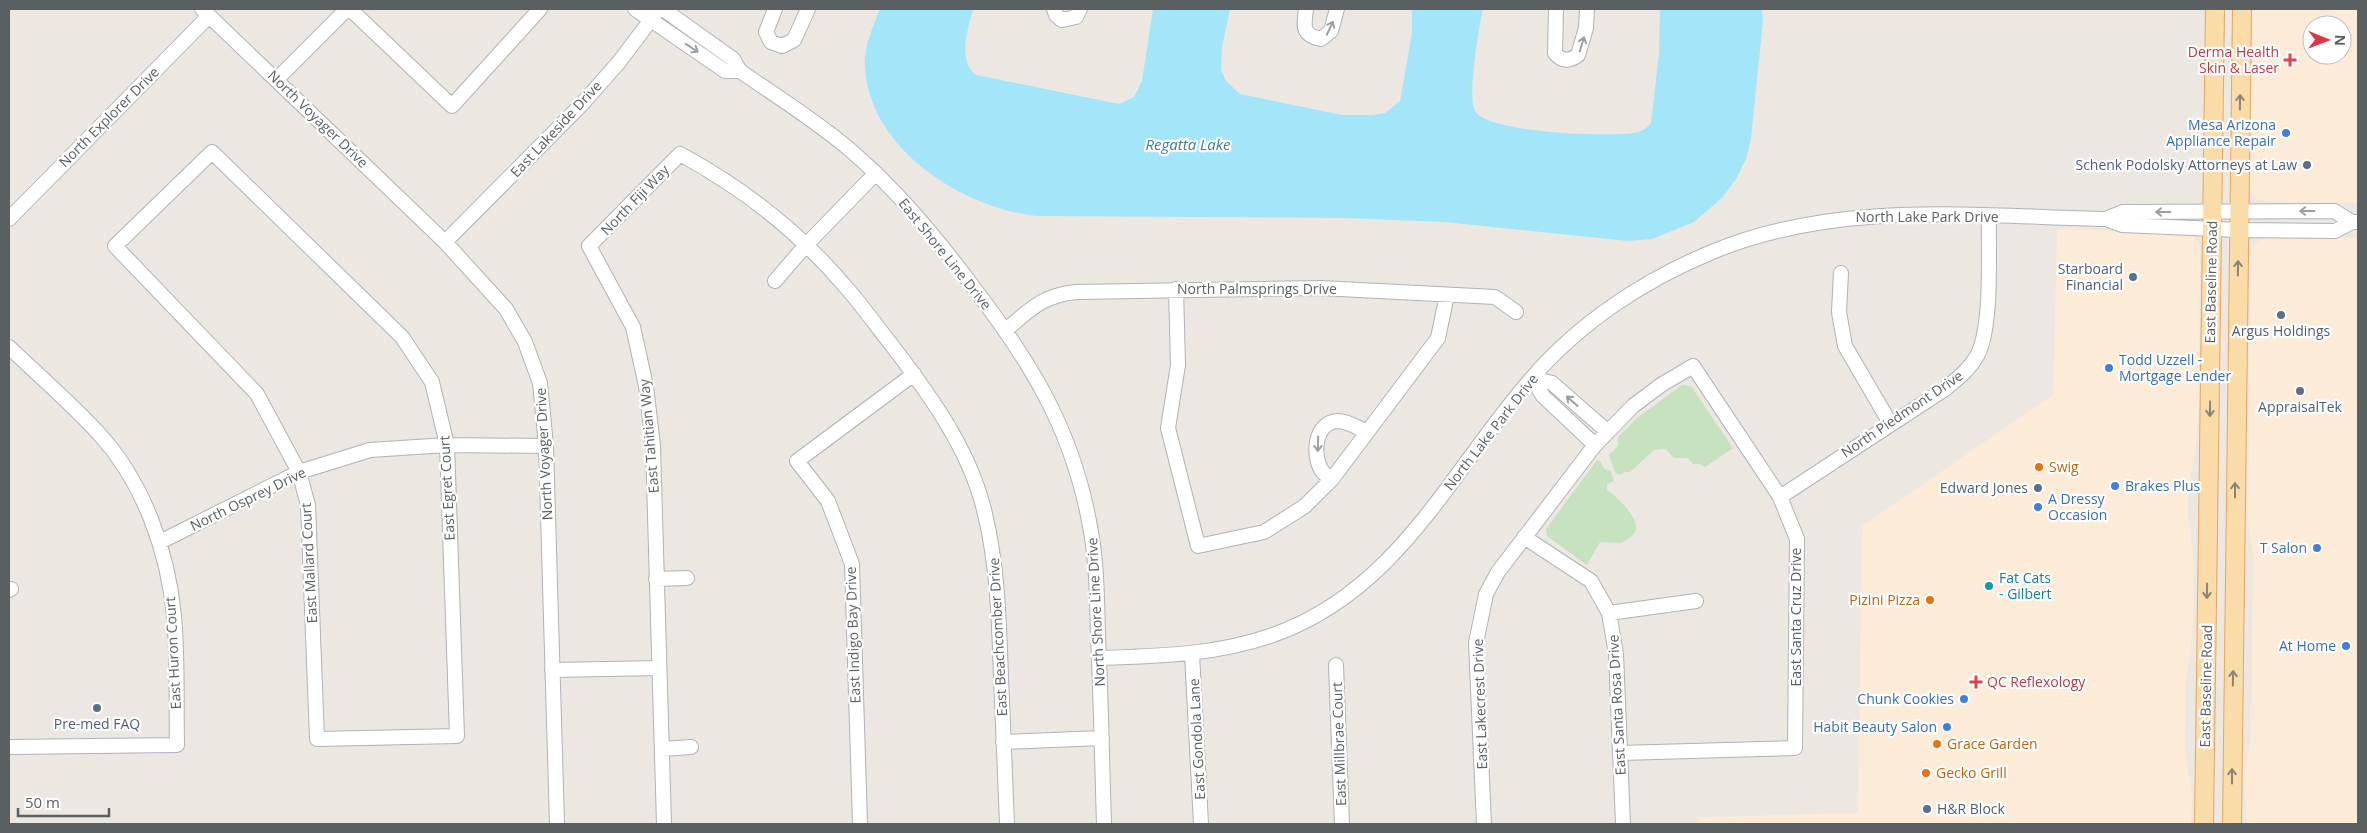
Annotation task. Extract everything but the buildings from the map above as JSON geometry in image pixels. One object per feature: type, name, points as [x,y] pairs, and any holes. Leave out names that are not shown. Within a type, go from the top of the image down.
[{"type":"main road","name":"East Baseline Road","points":[[2204,824],[2215,9]]},
{"type":"main road","name":"East Baseline Road","points":[[2232,824],[2242,9]]},
{"type":"main road","points":[[2208,542],[2235,539]]},
{"type":"street","points":[[277,80],[348,9],[452,106],[540,9]]},
{"type":"street","name":"East Shore Line Drive","points":[[635,9],[658,13],[725,70],[740,72],[840,142],[876,173],[924,223],[1006,330]]},
{"type":"street","points":[[775,9],[766,32],[771,42],[782,46],[794,40],[808,9]]},
{"type":"street","points":[[1054,9],[1056,15],[1062,20],[1076,17],[1080,9]]},
{"type":"street","points":[[1306,9],[1304,25],[1306,32],[1311,37],[1321,39],[1331,31],[1337,9]]},
{"type":"street","points":[[1556,9],[1555,53],[1559,58],[1565,60],[1578,55],[1583,45],[1586,9]]},
{"type":"street","name":"North Voyager Drive","points":[[205,12],[446,242],[506,309],[525,342],[540,383],[546,446],[557,824]]},
{"type":"street","name":"North Explorer Drive","points":[[9,219],[205,12]]},
{"type":"street","name":"East Lakeside Drive","points":[[446,242],[582,104],[658,13]]},
{"type":"street","name":"East Egret Court","points":[[115,246],[212,152],[402,336],[432,382],[447,445],[457,736],[316,740]]},
{"type":"street","name":"North Fiji Way","points":[[589,246],[680,154]]},
{"type":"street","name":"East Beachcomber Drive","points":[[680,154],[732,185],[774,218],[843,283],[914,374],[954,435],[974,475],[985,513],[994,557],[998,602],[1007,824]]},
{"type":"street","points":[[775,281],[805,246],[876,173]]},
{"type":"street","name":"North Lake Park Drive","points":[[2212,220],[2239,210],[2334,211],[2355,222]]},
{"type":"street","name":"North Lake Park Drive","points":[[1099,658],[1192,654],[1232,647],[1274,635],[1328,608],[1365,582],[1411,537],[1507,408],[1532,378],[1578,332],[1620,302],[1662,276],[1733,244],[1791,227],[1850,217],[1892,214],[2106,219],[2123,212],[2212,220],[2239,230],[2334,231],[2355,222]]},
{"type":"street","name":"North Piedmont Drive","points":[[1780,497],[1956,380],[1969,368],[1978,355],[1987,319],[1990,216]]},
{"type":"street","name":"East Mallard Court","points":[[115,246],[257,394],[299,472],[308,505],[316,740]]},
{"type":"street","name":"East Tahitian Way","points":[[589,246],[633,327],[646,386],[653,446],[664,824]]},
{"type":"street","points":[[1841,273],[1839,312],[1845,346],[1890,423]]},
{"type":"street","name":"North Palmsprings Drive","points":[[1006,330],[1036,304],[1064,293],[1176,289],[1321,288],[1496,297],[1516,312]]},
{"type":"street","points":[[1176,289],[1178,365],[1168,428],[1198,546],[1264,532],[1305,506],[1332,479],[1438,338],[1447,295]]},
{"type":"street","name":"North Shore Line Drive","points":[[1006,330],[1033,372],[1055,412],[1065,435],[1082,490],[1094,552],[1104,824]]},
{"type":"street","name":"East Huron Court","points":[[9,747],[177,744],[174,616],[160,542],[130,476],[102,437],[11,353]]},
{"type":"street","name":"East Lakecrest Drive","points":[[1484,824],[1476,643],[1486,594],[1498,572],[1595,445],[1633,406],[1661,385],[1693,366]]},
{"type":"street","name":"East Santa Cruz Drive","points":[[1620,753],[1795,748],[1797,538],[1780,497],[1693,366]]},
{"type":"street","name":"East Indigo Bay Drive","points":[[860,824],[852,564],[828,501],[797,461],[914,374]]},
{"type":"street","points":[[1532,378],[1552,383],[1608,432]]},
{"type":"street","points":[[1532,378],[1542,396],[1595,445]]},
{"type":"street","points":[[1332,479],[1322,472],[1316,446],[1318,433],[1326,425],[1338,422],[1352,425],[1367,432]]},
{"type":"street","name":"North Osprey Drive","points":[[160,542],[299,472],[370,450],[447,445],[546,446]]},
{"type":"street","name":"East Santa Rosa Drive","points":[[1524,537],[1591,581],[1609,614],[1614,629],[1616,654],[1623,824]]},
{"type":"street","points":[[656,579],[687,578]]},
{"type":"street","points":[[1609,614],[1696,601]]},
{"type":"street","name":"East Gondola Lane","points":[[1192,654],[1201,824]]},
{"type":"street","name":"East Millbrae Court","points":[[1336,664],[1342,824]]},
{"type":"street","points":[[552,670],[659,668]]},
{"type":"street","points":[[1003,742],[1102,738]]},
{"type":"street","points":[[662,748],[691,747]]},
{"type":"shaded area","points":[[2253,9],[2358,9],[2358,203],[2268,202],[2253,196],[2250,184]]},
{"type":"shaded area","points":[[2057,229],[2182,233],[2193,236],[2200,244],[2197,441],[2188,489],[2188,512],[2194,563],[2193,630],[2186,679],[2185,749],[2192,796],[2191,824],[1698,824],[1698,817],[1858,813],[1862,526],[2053,395]]},
{"type":"shaded area","points":[[2268,237],[2358,238],[2358,824],[2246,824],[2245,773],[2251,733],[2253,557],[2248,520],[2251,255],[2252,249],[2258,241]]},
{"type":"green space","points":[[1682,385],[1691,386],[1733,448],[1705,467],[1700,464],[1693,464],[1688,458],[1674,458],[1666,449],[1654,450],[1630,472],[1624,472],[1620,475],[1615,472],[1609,455],[1618,446],[1618,437],[1637,418]]},
{"type":"green space","points":[[1597,460],[1601,462],[1604,469],[1611,471],[1614,481],[1607,484],[1607,490],[1629,511],[1636,525],[1635,532],[1631,537],[1620,543],[1600,542],[1587,565],[1547,536],[1546,529]]},
{"type":"water","name":"Regatta Lake","points":[[880,9],[973,9],[965,53],[970,69],[976,75],[1119,104],[1134,97],[1142,81],[1153,9],[1230,9],[1222,47],[1221,70],[1226,81],[1240,94],[1342,115],[1372,115],[1385,113],[1400,101],[1412,33],[1412,9],[1483,9],[1473,77],[1472,91],[1475,111],[1484,118],[1502,124],[1526,129],[1579,134],[1625,134],[1639,132],[1651,123],[1659,54],[1660,9],[1762,9],[1763,21],[1751,138],[1746,159],[1736,179],[1722,198],[1694,222],[1652,239],[1628,241],[1445,222],[1344,218],[1037,216],[1008,211],[979,201],[951,187],[925,169],[902,148],[883,124],[871,97],[865,68],[867,45]]},
{"type":"place","name":"Derma Health Skin & Laser","points":[[2290,60]]},
{"type":"place","name":"Mesa Arizona Appliance Repair","points":[[2286,133]]},
{"type":"place","name":"Schenk Podolsky Attorneys at Law","points":[[2307,165]]},
{"type":"place","name":"Starboard Financial","points":[[2133,277]]},
{"type":"place","name":"Argus Holdings","points":[[2281,315]]},
{"type":"place","name":"Todd Uzzell - Mortgage Lender","points":[[2109,368]]},
{"type":"place","name":"AppraisalTek","points":[[2300,391]]},
{"type":"place","name":"Swig","points":[[2039,467]]},
{"type":"place","name":"Brakes Plus","points":[[2115,486]]},
{"type":"place","name":"Edward Jones","points":[[2038,488]]},
{"type":"place","name":"A Dressy Occasion","points":[[2038,507]]},
{"type":"place","name":"T Salon","points":[[2317,548]]},
{"type":"place","name":"Fat Cats - Gilbert","points":[[1989,586]]},
{"type":"place","name":"Pizini Pizza","points":[[1930,600]]},
{"type":"place","name":"At Home","points":[[2346,646]]},
{"type":"place","name":"QC Reflexology","points":[[1976,682]]},
{"type":"place","name":"Chunk Cookies","points":[[1964,699]]},
{"type":"place","name":"Pre-med FAQ","points":[[97,708]]},
{"type":"place","name":"Habit Beauty Salon","points":[[1947,727]]},
{"type":"place","name":"Grace Garden","points":[[1937,744]]},
{"type":"place","name":"Gecko Grill","points":[[1926,773]]},
{"type":"place","name":"H&R Block","points":[[1927,809]]}]
